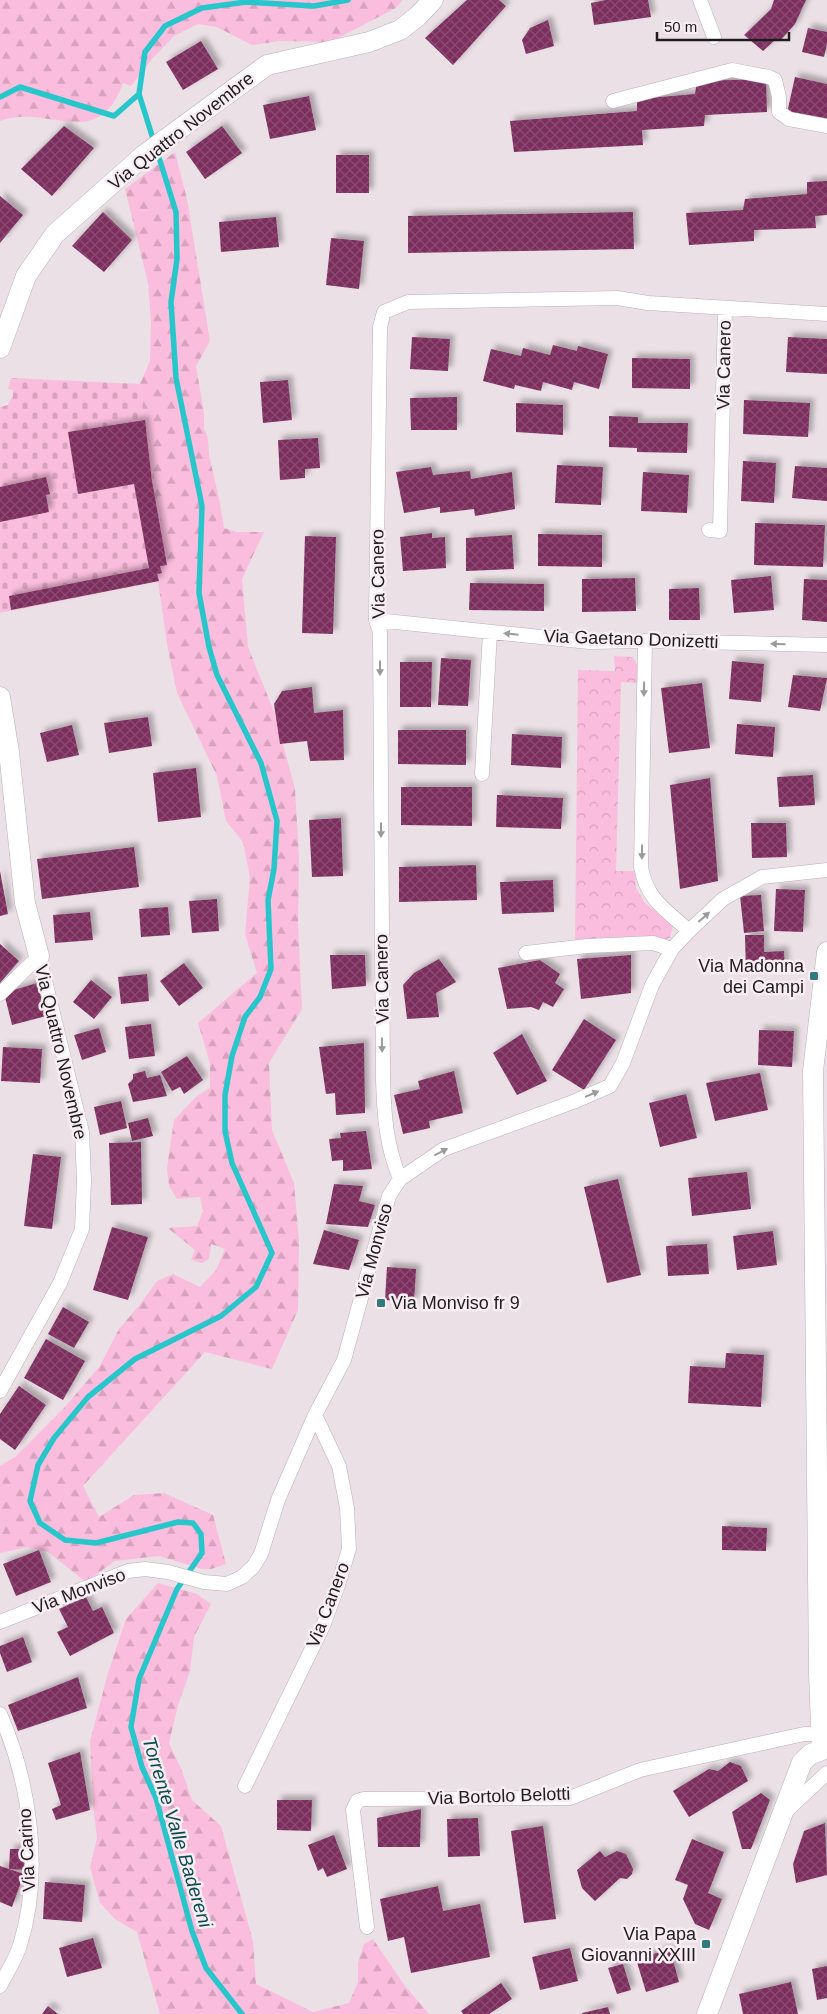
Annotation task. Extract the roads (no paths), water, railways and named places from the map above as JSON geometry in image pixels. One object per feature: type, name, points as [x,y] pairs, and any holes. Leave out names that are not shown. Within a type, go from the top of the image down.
[{"type":"street","name":"Via Quattro Novembre","points":[[0,348],[26,276],[55,234],[144,155],[267,65],[369,42],[400,30],[418,16],[433,0]]},
{"type":"street","points":[[700,0],[714,37]]},
{"type":"street","points":[[613,101],[732,70],[769,77],[775,80],[779,97],[779,112],[789,119],[827,126]]},
{"type":"street","name":"Via Canero","points":[[400,1179],[394,1164],[384,1123],[381,964],[380,632],[376,620],[380,327],[384,312],[408,302],[616,298],[648,303],[827,314]]},
{"type":"street","name":"Via Canero","points":[[709,530],[720,531],[725,308]]},
{"type":"street","name":"Via Gaetano Donizetti","points":[[376,620],[589,642],[645,641],[827,645]]},
{"type":"street","points":[[482,774],[490,632]]},
{"type":"street","points":[[645,641],[641,867],[644,882],[651,896],[689,931]]},
{"type":"street","name":"Via Quattro Novembre","points":[[0,697],[25,903],[82,1132],[84,1181],[82,1229],[60,1283],[0,1391]]},
{"type":"street","name":"Via Monviso","points":[[0,1622],[128,1571],[145,1569],[168,1572],[204,1582],[227,1584],[242,1576],[253,1567],[261,1554],[278,1500],[315,1415],[344,1360],[389,1196],[400,1179],[444,1150],[573,1102],[610,1086],[623,1063],[652,985],[672,949],[689,931],[723,899],[762,877],[827,870]]},
{"type":"street","points":[[526,953],[587,946],[653,944],[672,949]]},
{"type":"street","points":[[707,2014],[802,1762],[811,1754],[824,1750],[821,1320],[812,1071],[827,952]]},
{"type":"street","points":[[0,994],[39,956]]},
{"type":"street","name":"Via Canero","points":[[245,1786],[323,1626],[349,1549],[347,1508],[339,1466],[315,1415]]},
{"type":"street","name":"Via Carino","points":[[0,1714],[22,1775],[31,1843],[31,1896],[20,1946],[0,1986]]},
{"type":"street","name":"Via Bortolo Belotti","points":[[367,1927],[353,1810],[357,1801],[364,1799],[570,1798],[640,1770],[804,1734],[824,1750]]},
{"type":"street","points":[[782,1815],[827,1773]]},
{"type":"waterway","points":[[0,97],[20,87],[114,116],[139,94],[145,52],[165,26],[202,8],[246,2],[314,6],[348,0]]},
{"type":"waterway","name":"Torrente Valle Badereni","points":[[139,94],[154,142]]},
{"type":"waterway","name":"Torrente Valle Badereni","points":[[157,151],[176,212],[177,259],[171,302],[176,378],[202,506],[199,593],[209,647],[217,675],[261,763],[277,821],[274,869],[268,900],[271,969],[260,997],[245,1017],[232,1056],[225,1095],[225,1131],[232,1163],[272,1253],[256,1287],[221,1316],[135,1359],[88,1397],[54,1438],[38,1465],[30,1501],[40,1523],[65,1540],[96,1543],[178,1522],[193,1523],[201,1534],[202,1553],[177,1589],[139,1679],[131,1727],[142,1767],[156,1798],[192,1931],[206,1968],[242,2014]]},
{"type":"place","name":"Via Madonna dei Campi","points":[[814,976]]},
{"type":"place","name":"Via Monviso fr 9","points":[[381,1303]]},
{"type":"place","name":"Via Papa Giovanni XXIII","points":[[706,1944]]}]
